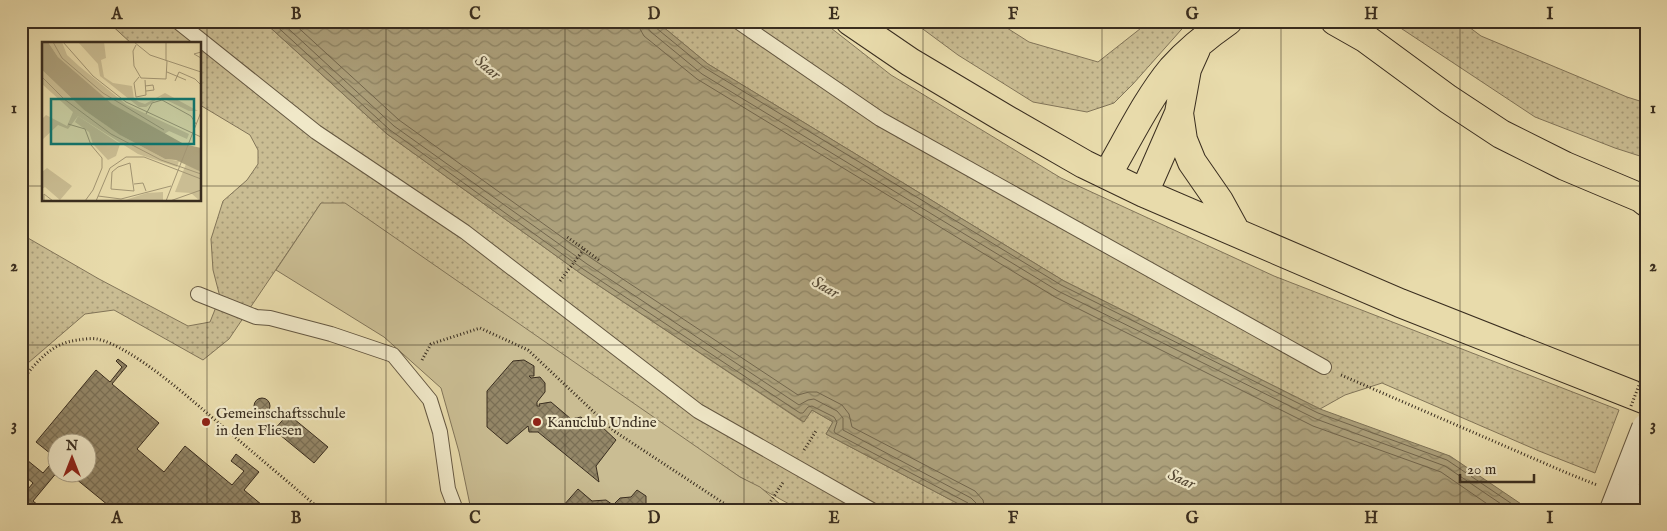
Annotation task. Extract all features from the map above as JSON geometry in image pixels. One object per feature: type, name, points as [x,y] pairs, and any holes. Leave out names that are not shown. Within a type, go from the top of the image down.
[{"type":"main road","points":[[850,21],[910,62],[1066,154],[1144,193],[1400,303],[1646,400]]},
{"type":"main road","points":[[1107,175],[1143,112],[1171,71],[1186,55],[1228,21]]},
{"type":"main road","points":[[1335,21],[1364,38],[1448,99],[1501,134],[1565,166],[1644,199]]},
{"type":"main road","points":[[1144,193],[1179,113],[1187,70],[1198,45]]},
{"type":"main road","points":[[1179,113],[1183,140],[1192,162],[1219,202],[1236,232]]},
{"type":"street","points":[[1608,498],[1646,428]]},
{"type":"street","points":[[1641,510],[1646,496]]},
{"type":"lane","points":[[177,21],[316,132],[464,232],[698,411],[872,510]]},
{"type":"lane","points":[[737,21],[880,119],[1324,367]]},
{"type":"lane","points":[[198,294],[256,317],[270,318],[330,334],[393,354],[430,400],[440,432],[448,489],[456,510]]},
{"type":"path","points":[[567,237],[600,261]]},
{"type":"path","points":[[560,282],[584,249]]},
{"type":"path","points":[[412,377],[431,344],[480,328],[528,350],[614,431],[734,510]]},
{"type":"path","points":[[21,381],[44,355],[57,346],[74,340],[91,339],[110,343],[141,362],[186,395],[322,510]]},
{"type":"path","points":[[1324,367],[1567,473],[1608,498]]},
{"type":"shaded area","points":[[107,21],[263,21],[387,134],[580,273],[803,422],[812,410],[833,422],[826,434],[970,510],[800,510],[740,477],[321,203],[229,339],[203,360],[114,310],[85,314],[21,369],[21,234],[99,279],[188,326],[210,322],[220,297],[213,270],[211,239],[223,201],[247,180],[258,164],[258,150],[250,135],[201,106],[201,42],[130,42]]},
{"type":"shaded area","points":[[656,21],[822,21],[891,75],[1061,178],[1274,276],[1619,410],[1595,473],[1539,451],[1382,383],[1345,395],[1320,409],[1064,281],[708,64]]},
{"type":"shaded area","points":[[912,21],[996,21],[1029,42],[1098,62],[1150,21],[1189,21],[1114,103],[1087,112],[1033,102],[958,55]]},
{"type":"shaded area","points":[[1390,21],[1461,21],[1481,36],[1627,97],[1646,103],[1646,158],[1535,117]]},
{"type":"shaded area","points":[[321,203],[345,203],[740,477],[760,487],[787,510],[473,510],[470,505],[459,452],[441,388],[384,337],[276,270]]},
{"type":"water","name":"Saar","points":[[263,21],[656,21],[708,64],[1064,281],[1320,409],[1450,456],[1530,510],[970,510],[826,434],[833,422],[812,410],[804,422],[580,273],[387,134]]},
{"type":"building","points":[[118,359],[127,366],[112,384],[159,423],[137,449],[164,472],[185,446],[232,485],[244,471],[231,461],[236,454],[259,472],[244,490],[268,510],[114,510],[82,484],[98,484],[98,434],[48,434],[48,452],[36,442],[96,370],[110,382],[122,367],[116,361]]},
{"type":"building","name":"Kanuclub Undine","points":[[524,360],[534,366],[534,376],[529,376],[531,378],[540,377],[545,383],[545,392],[537,402],[537,406],[551,402],[571,419],[581,417],[593,428],[601,426],[616,440],[596,466],[599,482],[538,432],[529,432],[528,426],[507,444],[487,427],[487,391],[513,361]]},
{"type":"building","points":[[259,398],[265,398],[270,403],[268,412],[259,414],[254,409],[254,403]]},
{"type":"building","points":[[288,414],[328,447],[314,463],[274,430]]},
{"type":"building","points":[[27,460],[43,473],[48,467],[48,483],[33,501],[44,510],[21,510],[21,492],[24,494],[33,483],[21,473],[21,466]]},
{"type":"building","points":[[578,489],[592,501],[606,500],[613,505],[620,498],[631,497],[637,490],[646,496],[646,510],[568,510],[563,506]]},
{"type":"place","name":"Gemeinschaftsschule in den Fliesen","points":[[206,422]]},
{"type":"place","name":"Kanuclub Undine","points":[[537,422]]}]
